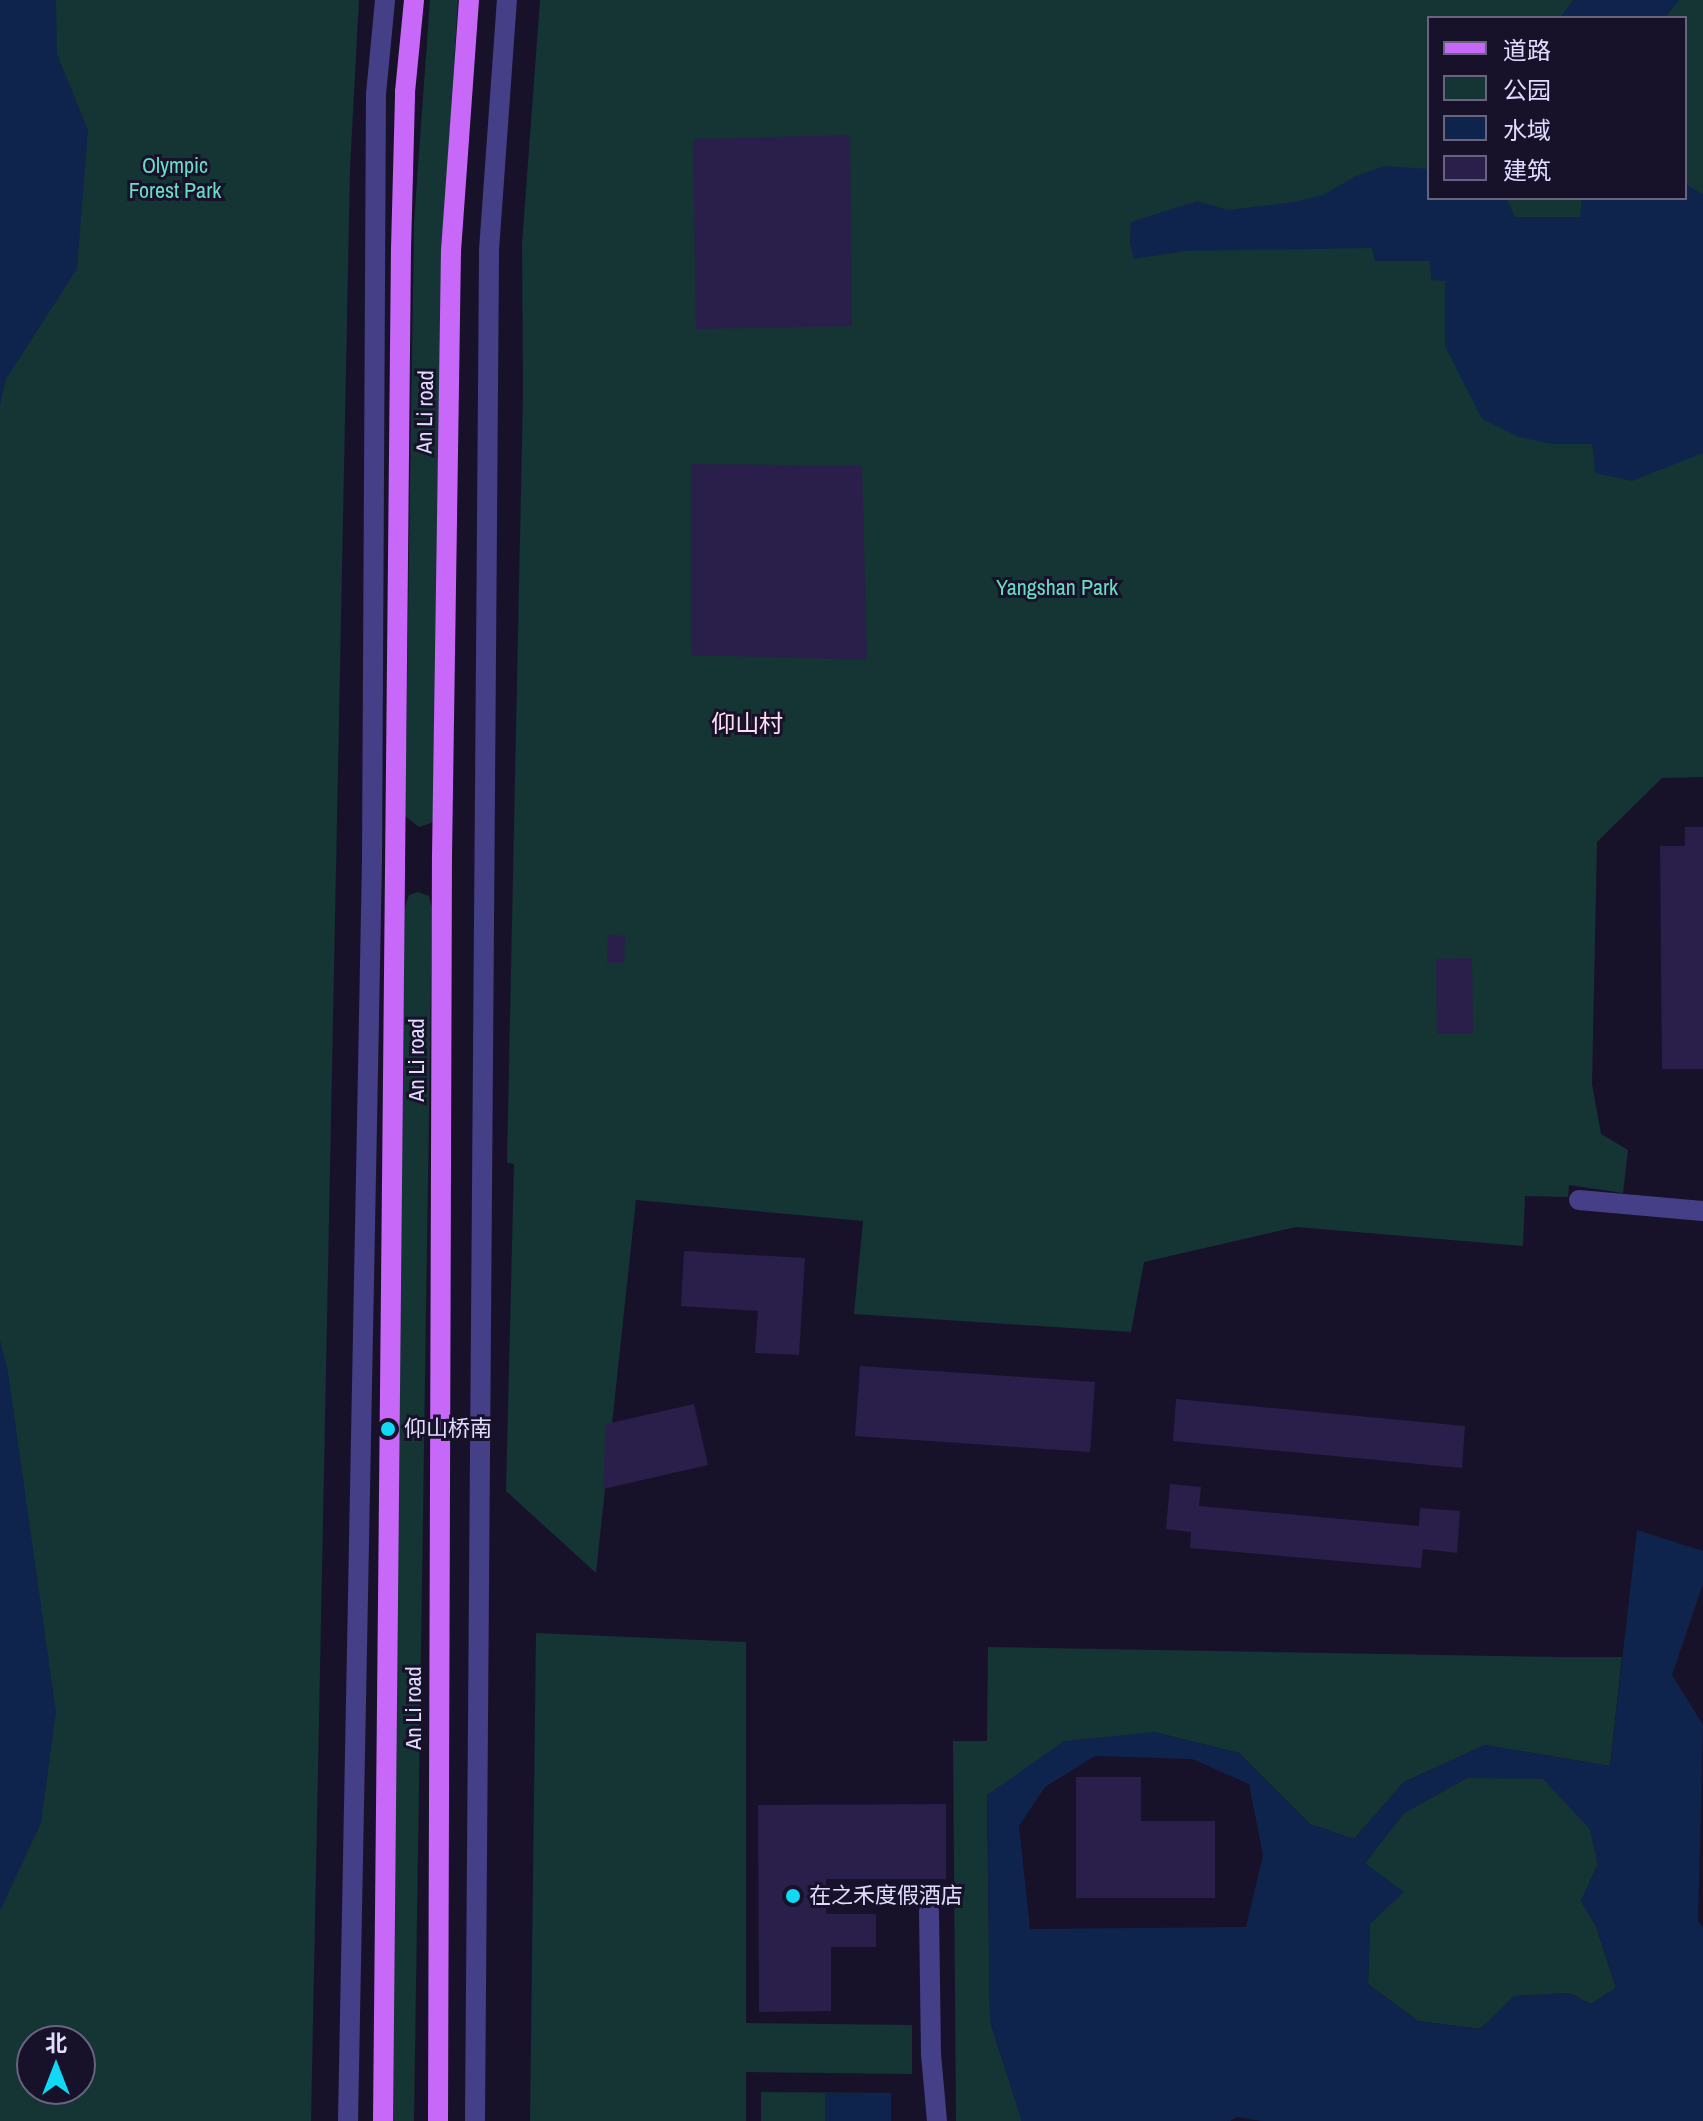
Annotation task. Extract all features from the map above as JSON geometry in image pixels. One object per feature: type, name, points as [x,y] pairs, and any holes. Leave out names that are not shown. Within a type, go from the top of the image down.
[{"type":"main road","name":"An Li road","points":[[383,2121],[401,249],[405,92],[414,0]]},
{"type":"main road","name":"An Li road","points":[[438,2121],[443,776],[451,251],[469,0]]},
{"type":"street","points":[[348,2121],[372,857],[376,94],[385,0]]},
{"type":"street","points":[[475,2121],[489,250],[507,0]]},
{"type":"street","points":[[1579,1200],[1703,1211]]},
{"type":"street","points":[[929,1911],[931,2054],[937,2121]]},
{"type":"green space","name":"Olympic Forest Park","points":[[0,0],[359,0],[350,169],[311,2121],[0,2121]]},
{"type":"green space","points":[[430,0],[458,0],[444,233],[437,816],[431,823],[419,827],[405,816],[414,222]]},
{"type":"green space","name":"Yangshan Park","points":[[540,0],[1703,0],[1703,777],[1662,778],[1597,842],[1592,1084],[1601,1134],[1628,1150],[1623,1193],[1569,1185],[1568,1197],[1525,1196],[1523,1246],[1296,1227],[1144,1262],[1131,1332],[854,1314],[863,1221],[636,1200],[596,1573],[506,1491],[514,1164],[507,1163],[523,393],[522,243]]},
{"type":"green space","points":[[418,892],[429,896],[432,908],[414,2121],[386,2121],[403,913],[409,895]]},
{"type":"green space","points":[[536,1633],[746,1642],[746,2023],[912,2025],[912,2074],[746,2072],[746,2121],[530,2121]]},
{"type":"green space","points":[[988,1647],[1622,1657],[1610,1766],[1485,1745],[1404,1782],[1354,1839],[1310,1824],[1239,1753],[1154,1732],[987,1795],[990,2021],[1022,2121],[956,2121],[953,1741],[987,1741]]},
{"type":"green space","points":[[1467,1778],[1543,1778],[1590,1829],[1598,1864],[1581,1901],[1596,1926],[1616,1988],[1591,2004],[1569,1993],[1515,1996],[1480,2029],[1418,2021],[1368,1984],[1370,1924],[1365,1863],[1404,1813]]},
{"type":"green space","points":[[761,2092],[891,2093],[891,2121],[761,2121]]},
{"type":"water","points":[[0,0],[56,0],[57,54],[88,130],[77,269],[6,379],[0,405]]},
{"type":"water","points":[[1573,0],[1679,0],[1667,16],[1561,16]]},
{"type":"water","points":[[1385,166],[1427,169],[1427,200],[1507,200],[1515,217],[1580,217],[1582,200],[1687,200],[1687,185],[1703,194],[1703,453],[1632,481],[1595,473],[1592,444],[1551,444],[1519,437],[1482,419],[1445,346],[1445,281],[1431,280],[1430,261],[1375,261],[1372,248],[1185,251],[1134,259],[1130,243],[1131,222],[1197,201],[1228,210],[1294,202],[1323,195],[1356,176]]},
{"type":"water","points":[[0,1340],[8,1372],[56,1712],[41,1823],[0,1911]]},
{"type":"water","points":[[1637,1530],[1703,1551],[1703,1584],[1672,1675],[1703,1725],[1698,1921],[1703,1928],[1703,2121],[1262,2121],[1237,2117],[1230,2121],[1022,2121],[990,2021],[987,1795],[1064,1741],[1154,1732],[1239,1753],[1310,1824],[1354,1839],[1404,1782],[1485,1745],[1610,1766]],"holes":[[[1095,1756],[1192,1759],[1249,1784],[1263,1855],[1246,1927],[1030,1929],[1019,1826],[1045,1787]],[[1467,1778],[1543,1779],[1590,1829],[1598,1864],[1581,1901],[1596,1926],[1616,1988],[1591,2004],[1569,1993],[1514,1996],[1480,2029],[1418,2021],[1368,1984],[1370,1924],[1404,1892],[1365,1863],[1404,1813]]]},
{"type":"water","points":[[825,2093],[891,2093],[891,2121],[825,2121]]},
{"type":"building","points":[[850,135],[852,326],[696,329],[693,139]]},
{"type":"building","points":[[691,464],[862,466],[867,660],[691,655]]},
{"type":"building","points":[[1685,827],[1703,827],[1703,1069],[1662,1069],[1660,846],[1685,846]]},
{"type":"building","points":[[608,935],[625,936],[624,963],[607,963]]},
{"type":"building","points":[[1472,958],[1473,1034],[1437,1034],[1436,959]]},
{"type":"building","points":[[684,1251],[805,1258],[799,1355],[755,1353],[758,1311],[681,1306]]},
{"type":"building","points":[[860,1366],[1095,1382],[1090,1452],[855,1436]]},
{"type":"building","points":[[1176,1399],[1465,1426],[1462,1468],[1173,1441]]},
{"type":"building","points":[[694,1404],[708,1465],[603,1489],[606,1424]]},
{"type":"building","points":[[1170,1484],[1201,1487],[1199,1506],[1419,1526],[1420,1508],[1460,1511],[1457,1553],[1423,1549],[1421,1568],[1190,1548],[1191,1532],[1166,1529]]},
{"type":"building","points":[[1076,1777],[1141,1777],[1141,1821],[1215,1821],[1215,1898],[1076,1898]]},
{"type":"building","name":"在之禾度假酒店","points":[[946,1804],[946,1879],[826,1879],[826,1914],[876,1914],[876,1947],[831,1947],[831,2011],[759,2012],[758,1805]]},
{"type":"place","name":"仰山桥南","points":[[388,1429]]},
{"type":"place","name":"在之禾度假酒店","points":[[793,1896]]},
{"type":"district","name":"仰山村","points":[[747,724]]}]
